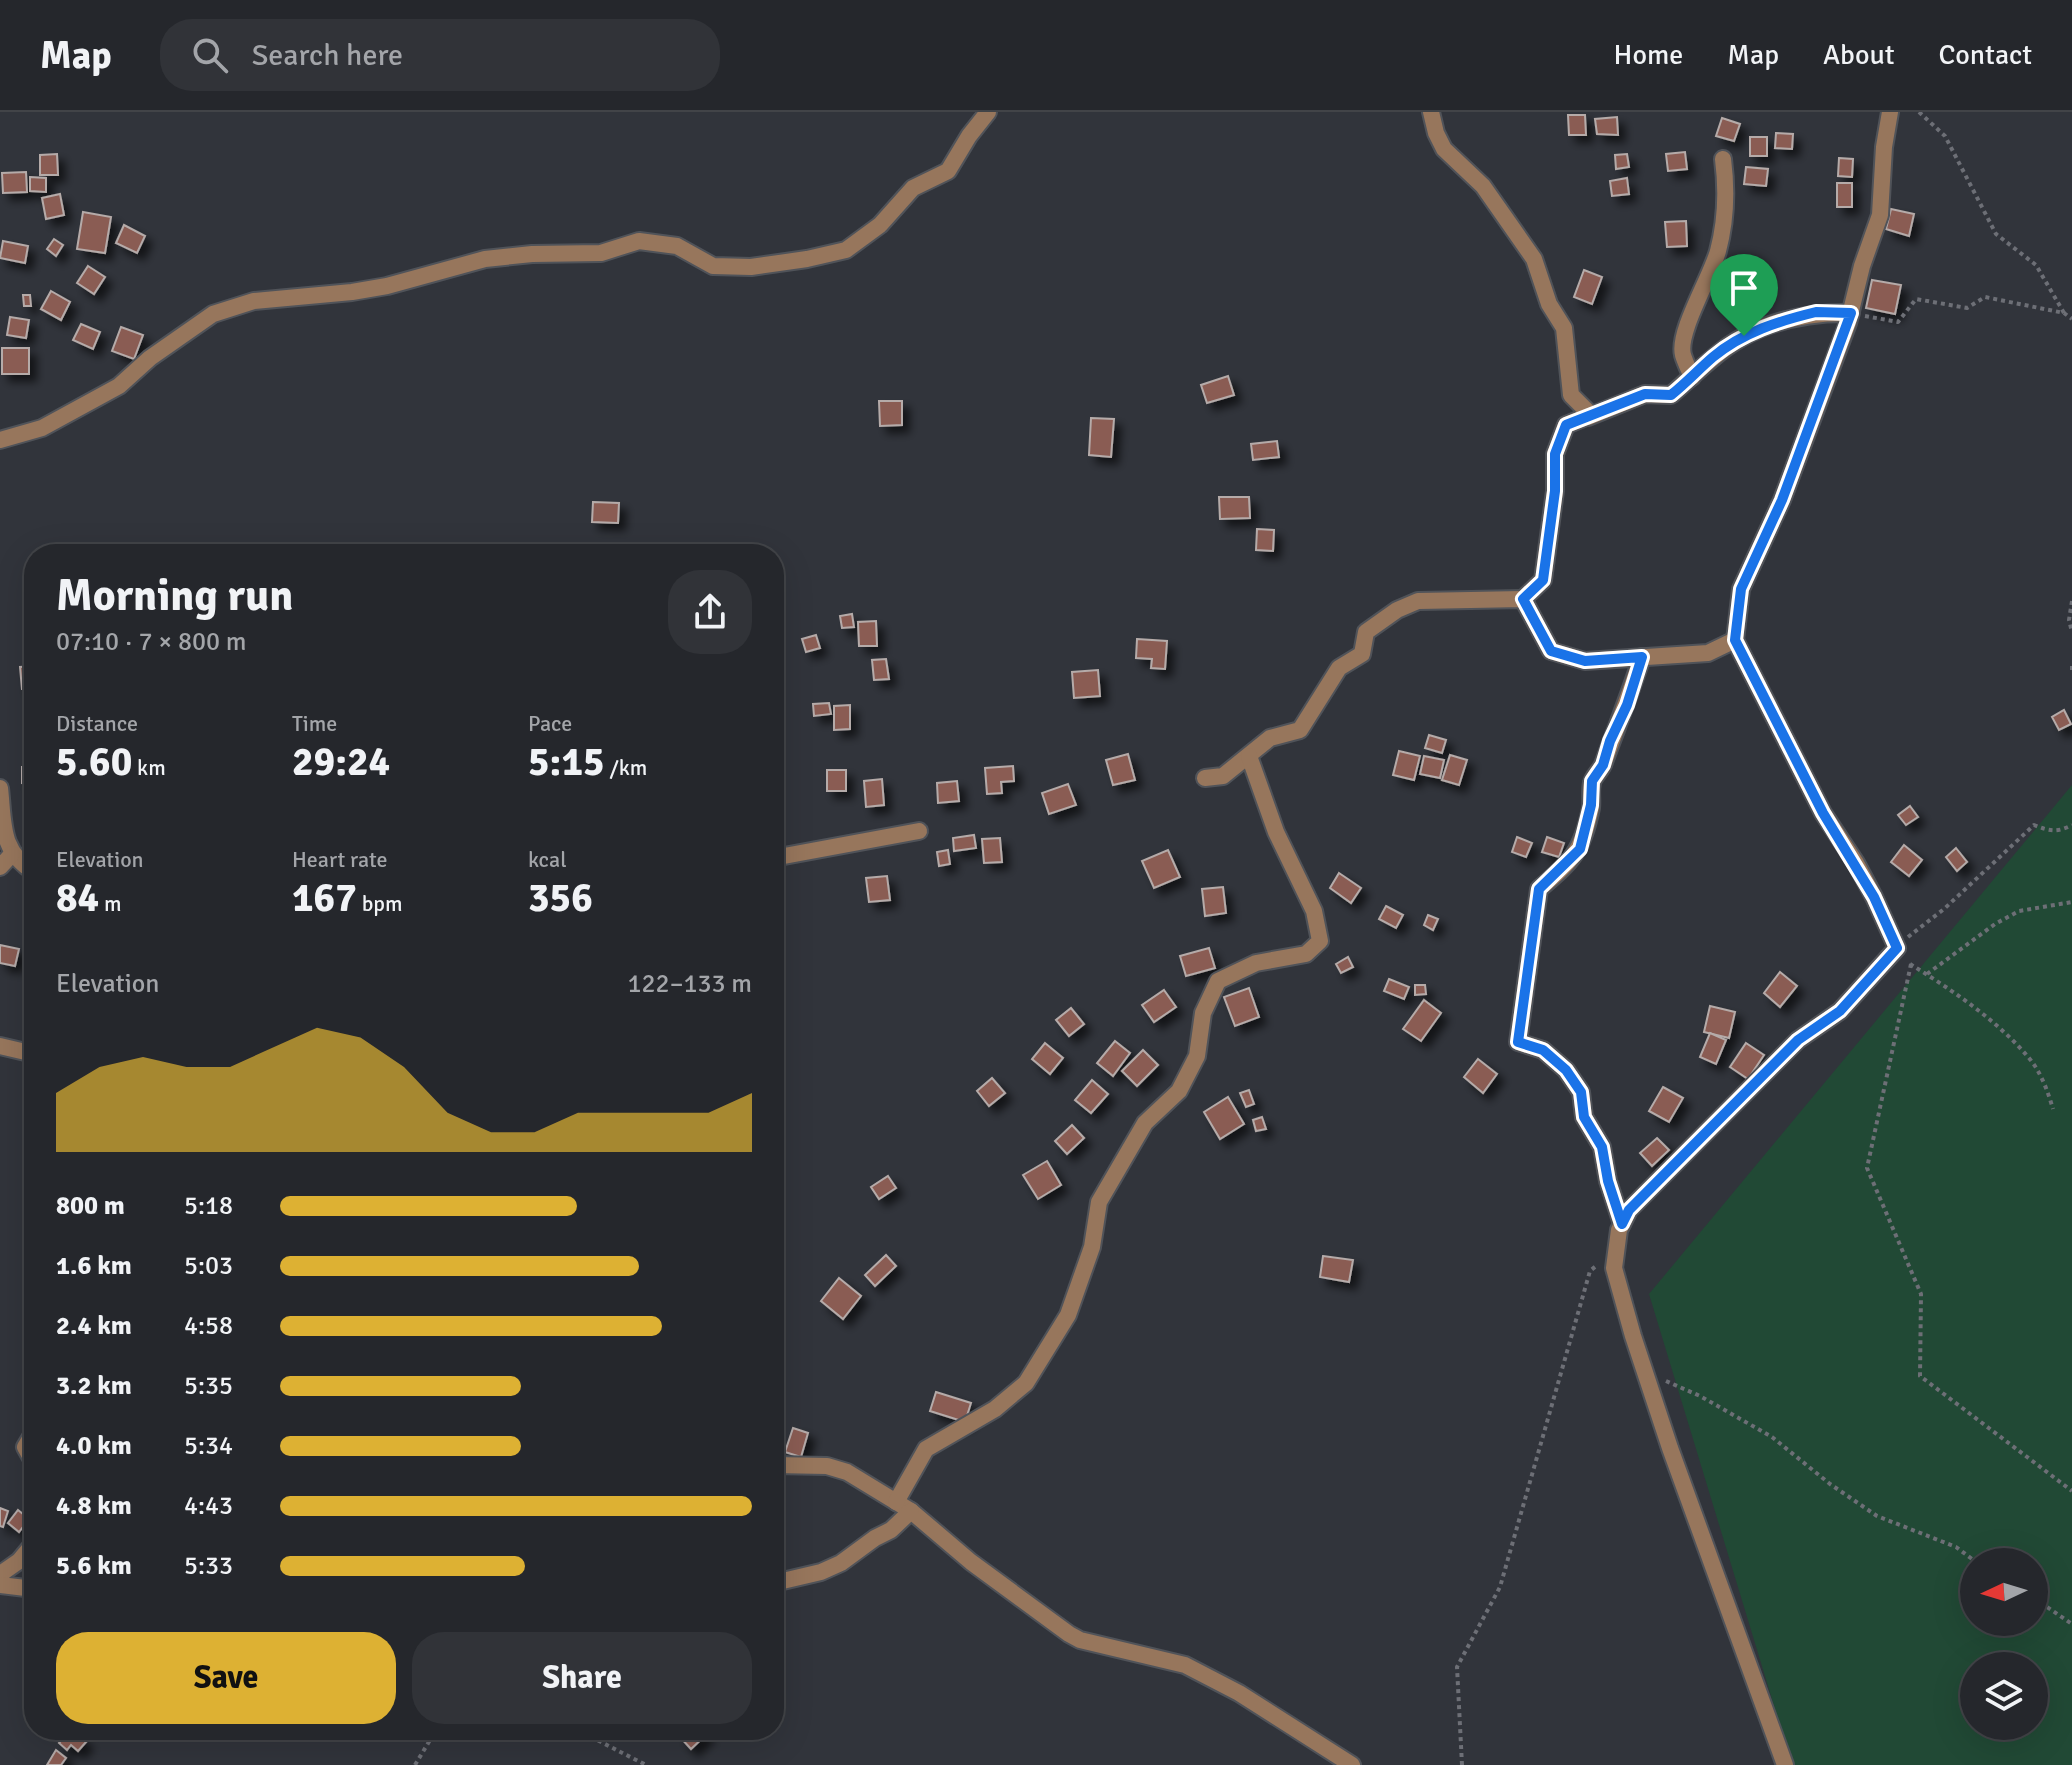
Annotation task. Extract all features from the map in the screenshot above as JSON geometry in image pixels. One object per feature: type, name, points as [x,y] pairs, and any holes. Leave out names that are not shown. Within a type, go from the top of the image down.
[{"type":"street","points":[[0,440],[42,428],[119,386],[150,358],[213,314],[254,301],[352,292],[387,286],[485,259],[532,254],[601,253],[639,241],[677,246],[713,266],[751,267],[846,250],[880,225],[913,188],[948,171],[988,112]]},
{"type":"street","points":[[1431,112],[1444,149],[1483,186],[1534,259],[1549,304],[1564,328],[1571,395],[1591,415],[1588,417]]},
{"type":"street","points":[[1785,1765],[1647,1379],[1614,1268],[1622,1224],[1629,1210],[1798,1040],[1840,1011],[1897,948],[1874,897],[1823,813],[1735,640],[1741,589],[1782,500],[1851,313],[1862,266],[1880,215],[1884,147],[1890,112]]},
{"type":"street","points":[[1692,377],[1681,352],[1691,312],[1709,278],[1719,249],[1726,183],[1723,159]]},
{"type":"street","points":[[1205,778],[1223,776],[1270,738],[1300,730],[1339,668],[1362,654],[1366,632],[1397,610],[1418,601],[1523,599],[1543,580],[1555,491],[1555,454],[1566,425],[1645,394],[1671,395],[1714,356],[1744,336],[1780,321],[1816,312],[1851,313]]},
{"type":"street","points":[[1523,599],[1551,651],[1585,661],[1708,653],[1735,640]]},
{"type":"street","points":[[1622,1224],[1608,1181],[1602,1147],[1584,1117],[1581,1092],[1566,1070],[1543,1050],[1518,1042],[1539,889],[1580,849],[1591,805],[1592,781],[1603,765],[1642,657]]},
{"type":"street","points":[[896,1502],[926,1449],[995,1409],[1026,1383],[1061,1327],[1092,1247],[1099,1202],[1145,1123],[1179,1091],[1197,1056],[1203,1013],[1218,981],[1256,963],[1306,954],[1320,941],[1314,911],[1276,832],[1249,756]]},
{"type":"street","points":[[0,788],[6,839],[12,854],[24,864]]},
{"type":"street","points":[[784,856],[919,831]]},
{"type":"street","points":[[0,867],[12,854]]},
{"type":"street","points":[[0,1046],[24,1052]]},
{"type":"street","points":[[784,1465],[827,1466],[847,1472],[911,1511],[971,1562],[1069,1634],[1080,1640],[1185,1665],[1239,1693],[1352,1765]]},
{"type":"street","points":[[784,1581],[821,1572],[841,1563],[891,1530],[911,1511]]},
{"type":"street","points":[[24,1555],[2,1573],[0,1585],[24,1588]]},
{"type":"path","points":[[1919,112],[1945,136],[1996,234],[2036,265],[2064,313],[2072,319]]},
{"type":"path","points":[[1851,313],[1898,322],[1916,299],[1967,308],[1985,297],[2064,313]]},
{"type":"path","points":[[2072,601],[2069,620],[2072,632]]},
{"type":"path","points":[[2053,1109],[2047,1089],[2031,1059],[1996,1026],[1911,964],[1897,948],[2034,825],[2052,832],[2072,825]]},
{"type":"path","points":[[1927,974],[1995,924],[2019,911],[2072,902]]},
{"type":"path","points":[[1911,964],[1867,1168],[1921,1294],[1920,1376],[2072,1491]]},
{"type":"path","points":[[1462,1765],[1457,1667],[1500,1587],[1590,1271],[1617,1245]]},
{"type":"path","points":[[1647,1379],[1669,1381],[1700,1396],[1772,1437],[1830,1484],[1877,1516],[1960,1550]]},
{"type":"path","points":[[2048,1608],[2072,1624]]},
{"type":"path","points":[[415,1765],[430,1740]]},
{"type":"path","points":[[597,1740],[646,1765]]},
{"type":"green space","points":[[2072,785],[2072,1765],[1792,1765],[1649,1294]]},
{"type":"building","points":[[1568,115],[1585,115],[1586,135],[1569,135]]},
{"type":"building","points":[[1617,117],[1618,135],[1597,134],[1595,119]]},
{"type":"building","points":[[1722,118],[1740,124],[1734,141],[1716,136]]},
{"type":"building","points":[[1776,133],[1793,134],[1792,149],[1775,148]]},
{"type":"building","points":[[1750,137],[1767,137],[1767,156],[1750,156]]},
{"type":"building","points":[[1685,152],[1687,169],[1668,171],[1666,154]]},
{"type":"building","points":[[57,154],[58,175],[40,175],[40,155]]},
{"type":"building","points":[[1627,154],[1629,167],[1616,169],[1615,155]]},
{"type":"building","points":[[1839,158],[1853,159],[1852,177],[1838,176]]},
{"type":"building","points":[[1746,167],[1768,169],[1766,186],[1744,184]]},
{"type":"building","points":[[26,172],[27,192],[3,193],[2,173]]},
{"type":"building","points":[[30,177],[46,178],[46,192],[30,191]]},
{"type":"building","points":[[1627,178],[1629,194],[1612,196],[1610,181]]},
{"type":"building","points":[[1837,183],[1852,183],[1852,207],[1837,207]]},
{"type":"building","points":[[60,194],[64,215],[46,219],[42,198]]},
{"type":"building","points":[[1891,209],[1914,214],[1909,236],[1886,229]]},
{"type":"building","points":[[83,212],[111,217],[105,253],[77,249]]},
{"type":"building","points":[[1686,221],[1687,246],[1667,247],[1665,222]]},
{"type":"building","points":[[124,225],[145,236],[137,253],[116,243]]},
{"type":"building","points":[[54,239],[63,245],[56,256],[47,249]]},
{"type":"building","points":[[3,241],[28,246],[25,263],[0,258]]},
{"type":"building","points":[[88,266],[105,277],[94,294],[77,283]]},
{"type":"building","points":[[1584,270],[1602,277],[1592,304],[1574,297]]},
{"type":"building","points":[[1872,280],[1901,285],[1895,314],[1866,308]]},
{"type":"building","points":[[51,291],[70,302],[61,320],[41,309]]},
{"type":"building","points":[[23,295],[30,295],[31,306],[24,306]]},
{"type":"building","points":[[10,317],[29,320],[26,338],[7,335]]},
{"type":"building","points":[[81,324],[100,332],[93,349],[73,340]]},
{"type":"building","points":[[121,327],[143,335],[134,359],[112,351]]},
{"type":"building","points":[[2,348],[29,348],[29,374],[2,374]]},
{"type":"building","points":[[1228,376],[1234,395],[1207,403],[1201,385]]},
{"type":"building","points":[[879,401],[902,401],[902,425],[880,426]]},
{"type":"building","points":[[1091,418],[1114,419],[1111,457],[1089,455]]},
{"type":"building","points":[[1277,441],[1279,457],[1253,460],[1251,444]]},
{"type":"building","points":[[1219,497],[1249,497],[1250,518],[1220,519]]},
{"type":"building","points":[[593,502],[619,503],[618,523],[592,522]]},
{"type":"building","points":[[1257,529],[1274,530],[1273,551],[1256,550]]},
{"type":"building","points":[[852,614],[854,627],[842,628],[840,616]]},
{"type":"building","points":[[876,621],[877,646],[859,646],[858,622]]},
{"type":"building","points":[[816,635],[820,648],[806,652],[802,639]]},
{"type":"building","points":[[1137,639],[1167,641],[1165,669],[1151,668],[1152,659],[1136,658]]},
{"type":"building","points":[[886,659],[889,679],[874,680],[872,660]]},
{"type":"building","points":[[20,667],[24,667],[24,689],[22,689]]},
{"type":"building","points":[[1098,670],[1100,696],[1074,698],[1072,672]]},
{"type":"building","points":[[829,703],[831,714],[814,716],[813,704]]},
{"type":"building","points":[[850,705],[850,729],[834,730],[834,706]]},
{"type":"building","points":[[2064,710],[2071,724],[2059,730],[2052,717]]},
{"type":"building","points":[[1429,735],[1446,740],[1442,753],[1425,748]]},
{"type":"building","points":[[1399,751],[1420,756],[1414,780],[1393,775]]},
{"type":"building","points":[[1128,754],[1135,780],[1113,785],[1106,760]]},
{"type":"building","points":[[1450,755],[1467,760],[1459,785],[1442,780]]},
{"type":"building","points":[[1424,756],[1444,760],[1440,778],[1420,774]]},
{"type":"building","points":[[1013,766],[1014,781],[1001,782],[1002,793],[987,794],[985,768]]},
{"type":"building","points":[[827,770],[846,770],[846,791],[827,791]]},
{"type":"building","points":[[882,779],[884,805],[866,807],[864,781]]},
{"type":"building","points":[[957,781],[959,801],[938,803],[937,783]]},
{"type":"building","points":[[1068,784],[1076,805],[1049,814],[1042,793]]},
{"type":"building","points":[[1910,806],[1918,817],[1906,825],[1898,815]]},
{"type":"building","points":[[974,835],[976,848],[954,851],[953,838]]},
{"type":"building","points":[[1517,837],[1532,843],[1526,857],[1512,852]]},
{"type":"building","points":[[1547,837],[1564,843],[1559,857],[1542,852]]},
{"type":"building","points":[[1000,838],[1002,862],[984,863],[982,839]]},
{"type":"building","points":[[1904,845],[1922,860],[1909,876],[1891,862]]},
{"type":"building","points":[[1956,848],[1967,862],[1957,871],[1946,857]]},
{"type":"building","points":[[948,850],[950,864],[939,866],[937,852]]},
{"type":"building","points":[[1168,850],[1180,877],[1154,888],[1142,861]]},
{"type":"building","points":[[1339,873],[1361,888],[1351,903],[1330,888]]},
{"type":"building","points":[[887,876],[890,900],[869,902],[866,878]]},
{"type":"building","points":[[1223,887],[1226,913],[1205,916],[1202,889]]},
{"type":"building","points":[[1386,906],[1403,915],[1396,928],[1379,919]]},
{"type":"building","points":[[1428,915],[1438,919],[1433,930],[1424,925]]},
{"type":"building","points":[[0,945],[19,949],[15,966],[0,963]]},
{"type":"building","points":[[1209,948],[1215,968],[1186,976],[1180,956]]},
{"type":"building","points":[[1348,957],[1353,967],[1341,973],[1336,964]]},
{"type":"building","points":[[1780,972],[1797,986],[1780,1007],[1764,993]]},
{"type":"building","points":[[1389,979],[1409,987],[1404,999],[1384,991]]},
{"type":"building","points":[[1415,985],[1425,985],[1426,994],[1415,995]]},
{"type":"building","points":[[1249,988],[1259,1017],[1235,1026],[1224,997]]},
{"type":"building","points":[[1164,990],[1176,1007],[1154,1022],[1142,1005]]},
{"type":"building","points":[[1424,1000],[1441,1013],[1421,1041],[1403,1029]]},
{"type":"building","points":[[1710,1006],[1735,1012],[1729,1038],[1704,1032]]},
{"type":"building","points":[[1071,1008],[1084,1024],[1069,1036],[1056,1020]]},
{"type":"building","points":[[1710,1033],[1726,1040],[1716,1064],[1700,1057]]},
{"type":"building","points":[[1115,1041],[1130,1053],[1113,1076],[1097,1063]]},
{"type":"building","points":[[1045,1043],[1063,1058],[1050,1074],[1032,1059]]},
{"type":"building","points":[[1746,1043],[1764,1055],[1748,1079],[1730,1067]]},
{"type":"building","points":[[1143,1050],[1158,1065],[1137,1086],[1122,1071]]},
{"type":"building","points":[[1478,1059],[1497,1074],[1483,1093],[1464,1077]]},
{"type":"building","points":[[992,1078],[1005,1093],[989,1106],[977,1091]]},
{"type":"building","points":[[1092,1080],[1108,1094],[1091,1113],[1075,1100]]},
{"type":"building","points":[[1663,1087],[1683,1098],[1669,1122],[1649,1111]]},
{"type":"building","points":[[1249,1090],[1254,1104],[1246,1107],[1240,1093]]},
{"type":"building","points":[[1228,1097],[1244,1124],[1220,1139],[1204,1112]]},
{"type":"building","points":[[1262,1117],[1266,1129],[1256,1131],[1253,1120]]},
{"type":"building","points":[[1072,1125],[1084,1138],[1067,1154],[1055,1141]]},
{"type":"building","points":[[1657,1138],[1669,1150],[1652,1166],[1640,1153]]},
{"type":"building","points":[[1047,1161],[1061,1185],[1038,1199],[1023,1175]]},
{"type":"building","points":[[888,1176],[896,1188],[879,1199],[871,1187]]},
{"type":"building","points":[[886,1255],[896,1266],[875,1286],[865,1275]]},
{"type":"building","points":[[1323,1256],[1353,1260],[1349,1282],[1320,1277]]},
{"type":"building","points":[[839,1278],[861,1296],[843,1319],[821,1301]]},
{"type":"building","points":[[936,1392],[971,1403],[965,1422],[930,1411]]},
{"type":"building","points":[[793,1428],[808,1433],[801,1457],[785,1452]]},
{"type":"building","points":[[0,1508],[8,1511],[3,1527],[0,1526]]},
{"type":"building","points":[[18,1510],[24,1515],[24,1526],[19,1532],[8,1523]]},
{"type":"building","points":[[62,1740],[86,1742],[78,1751],[71,1745],[67,1750],[59,1743]]},
{"type":"building","points":[[683,1740],[701,1740],[691,1749]]},
{"type":"building","points":[[56,1750],[66,1758],[61,1765],[47,1765]]},
{"type":"route","points":[[1816,312],[1851,313],[1782,500],[1741,589],[1735,640],[1823,813],[1874,897],[1897,948],[1840,1011],[1798,1040],[1694,1144],[1629,1210],[1622,1224],[1608,1181],[1602,1147],[1584,1117],[1581,1092],[1566,1070],[1543,1050],[1518,1042],[1539,889],[1580,849],[1591,805],[1592,781],[1603,765],[1642,657],[1585,661],[1551,651],[1523,599],[1543,580],[1555,491],[1555,454],[1566,425],[1645,394],[1671,395],[1714,356],[1744,336],[1780,321],[1816,312]]}]
